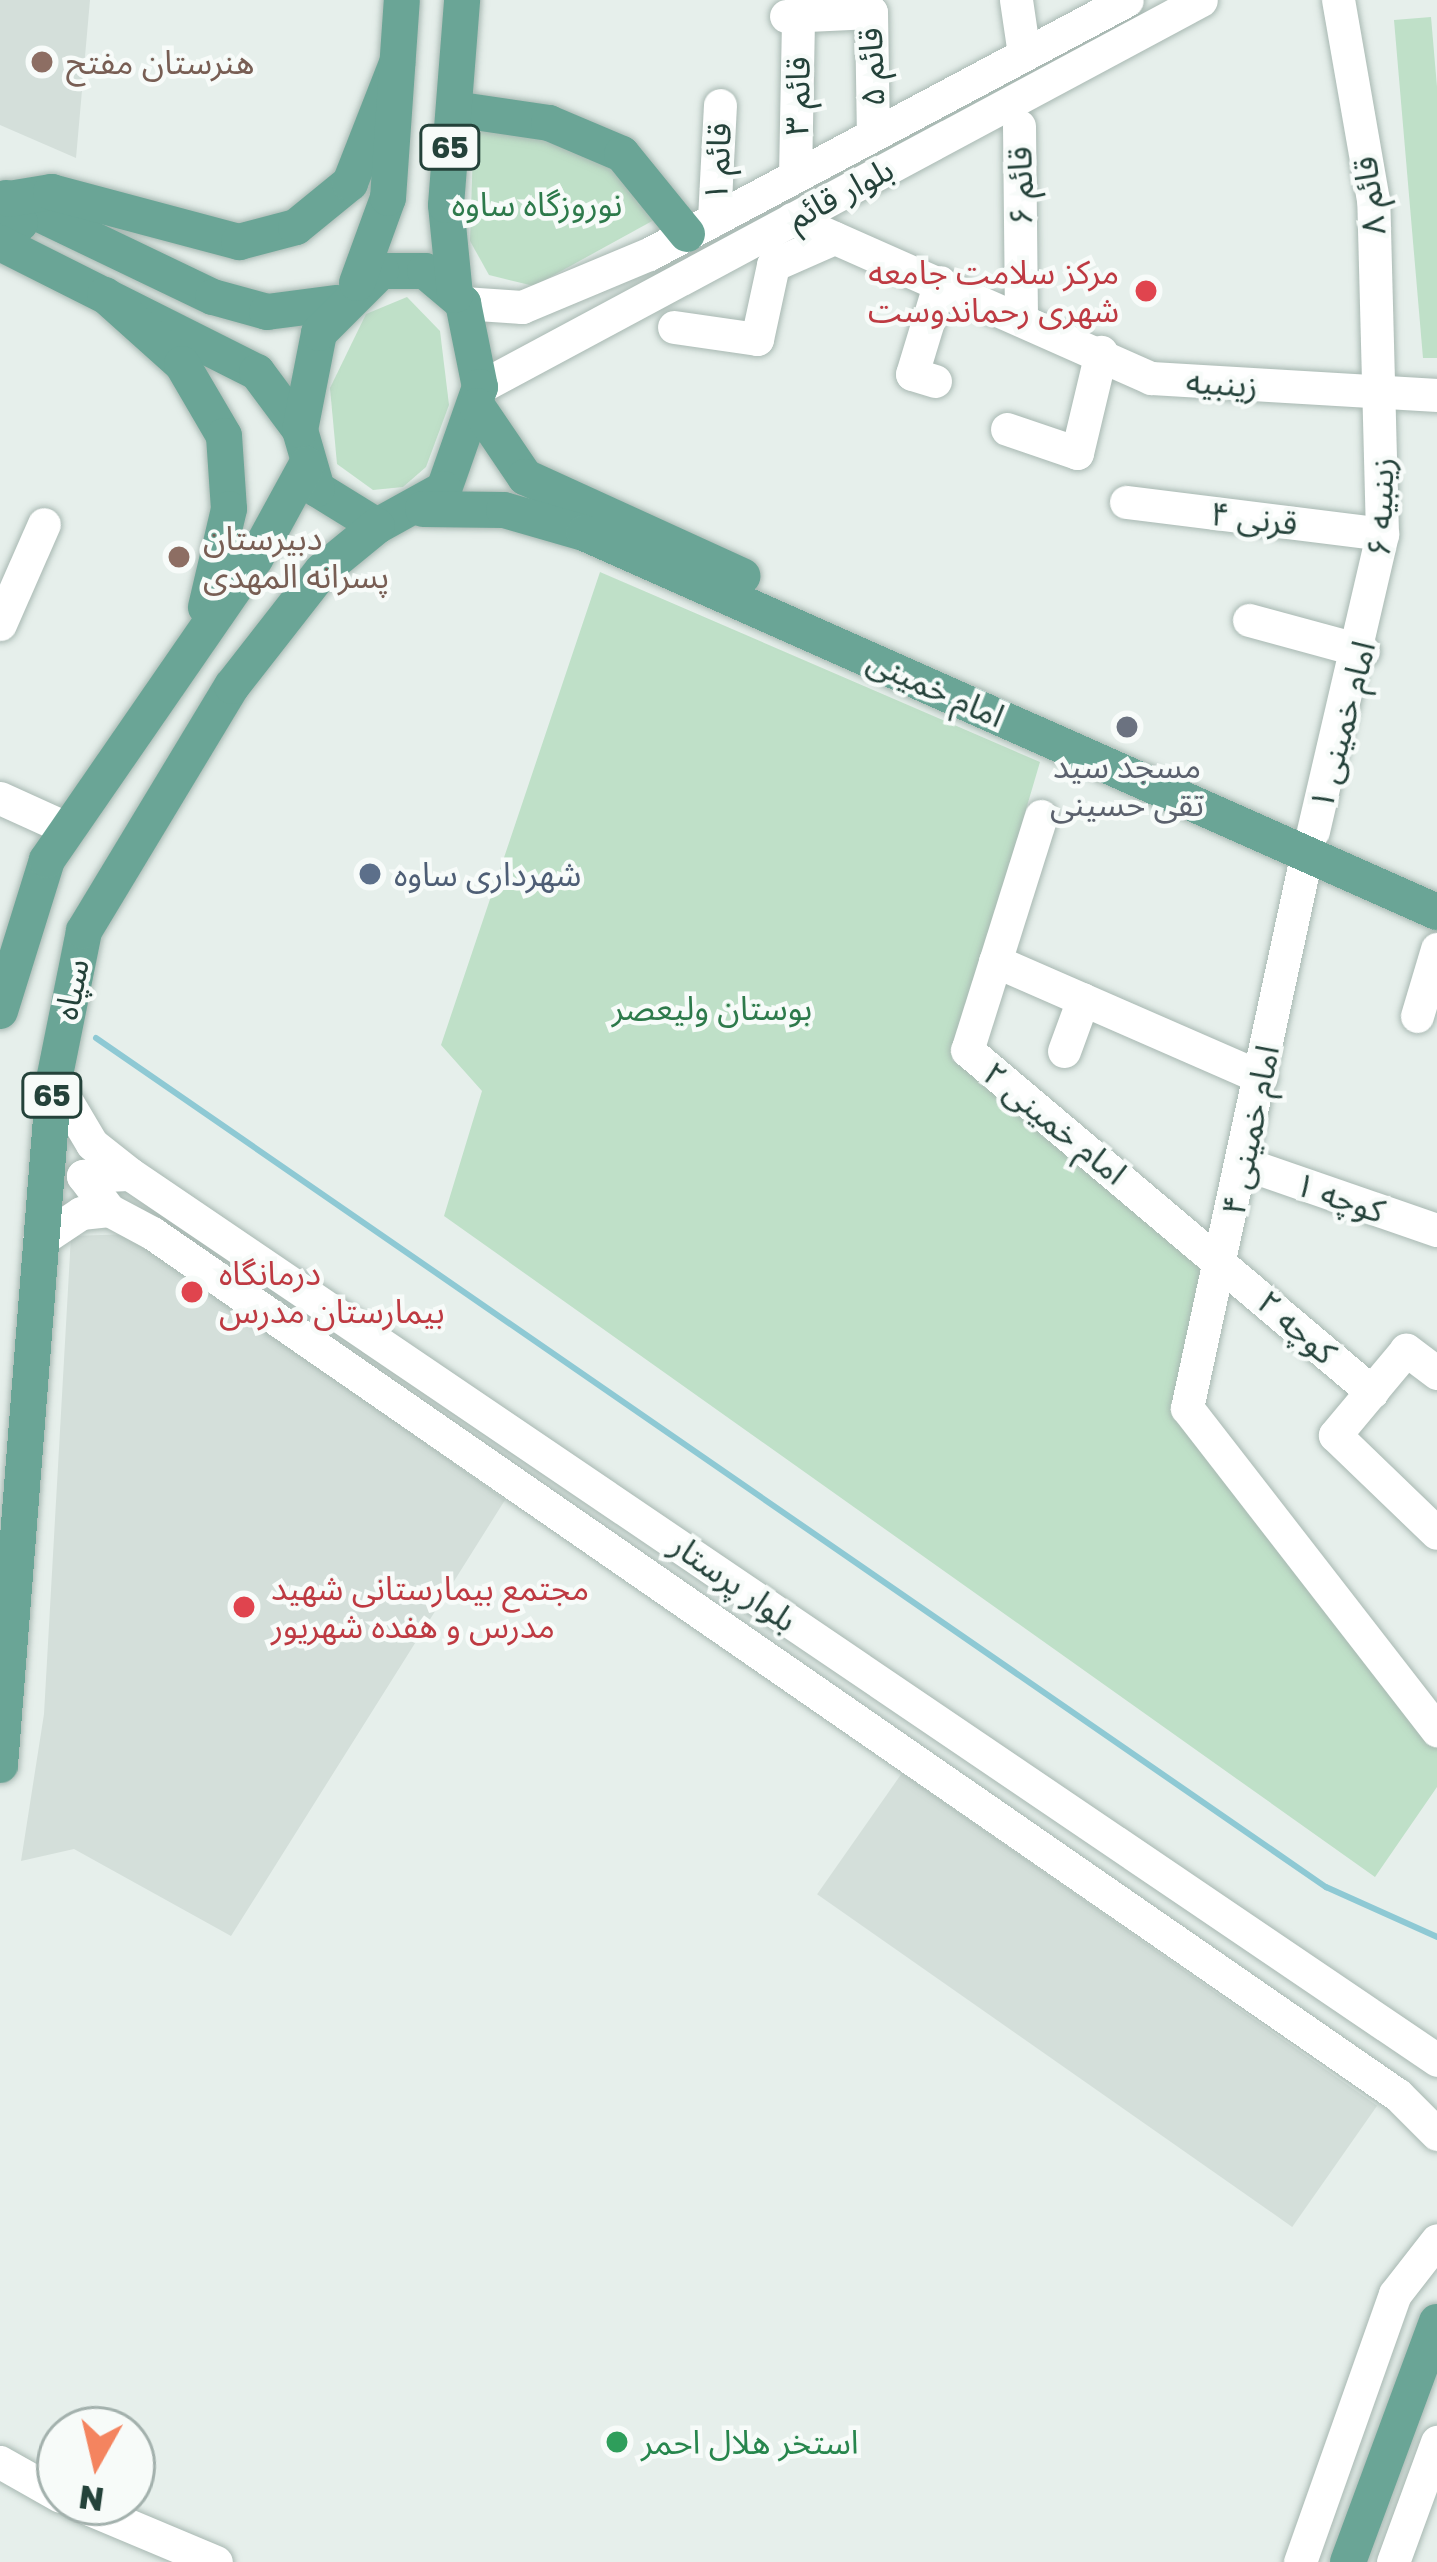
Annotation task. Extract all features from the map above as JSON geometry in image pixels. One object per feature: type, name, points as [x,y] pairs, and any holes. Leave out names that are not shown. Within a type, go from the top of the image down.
[{"type":"main road","name":"65","points":[[303,447],[308,363],[347,293],[388,198],[402,0]]},
{"type":"main road","name":"65","points":[[377,526],[423,509],[461,460],[478,396],[446,205],[462,0]]},
{"type":"main road","points":[[3,209],[83,197],[197,236],[266,237],[350,183],[398,63]]},
{"type":"main road","points":[[454,109],[549,123],[622,154],[701,226]]},
{"type":"main road","points":[[3,209],[213,297],[267,312],[347,293],[403,267],[459,299]]},
{"type":"main road","points":[[0,243],[256,372],[335,509],[377,526]]},
{"type":"main road","points":[[105,296],[182,364],[224,436],[229,508],[190,642],[214,654],[232,686]]},
{"type":"main road","name":"امام خمینی","points":[[478,396],[525,477],[690,566],[1310,841],[1437,887]]},
{"type":"main road","name":"سپاه","points":[[0,1009],[11,916],[190,642],[255,559],[303,447]]},
{"type":"main road","name":"امام خمینی","points":[[423,509],[504,510],[690,566]]},
{"type":"main road","name":"سپاه","points":[[0,1765],[54,1080],[84,931],[111,870],[232,686],[322,571],[377,526]]},
{"type":"main road","name":"امام خمینی","points":[[1310,841],[1437,912]]},
{"type":"main road","points":[[1348,2562],[1437,2323]]},
{"type":"street","points":[[1016,0],[1024,54]]},
{"type":"street","name":"بلوار قائم","points":[[459,299],[522,307],[649,254],[1126,0]]},
{"type":"street","name":"بلوار قائم","points":[[478,396],[660,289],[1201,0]]},
{"type":"street","name":"قائم ۸","points":[[1338,0],[1373,200],[1382,395]]},
{"type":"street","name":"قائم ۵","points":[[792,16],[871,12],[873,134]]},
{"type":"street","name":"قائم ۳","points":[[792,16],[796,176]]},
{"type":"street","name":"قائم ۱","points":[[701,226],[720,105]]},
{"type":"street","name":"قائم ۶","points":[[1019,126],[1021,317]]},
{"type":"street","name":"زینبیه","points":[[792,219],[1101,352],[1150,378],[1437,395]]},
{"type":"street","points":[[674,327],[757,339],[773,266],[834,238]]},
{"type":"street","points":[[649,254],[646,278],[660,289]]},
{"type":"street","points":[[935,381],[912,374],[940,282]]},
{"type":"street","points":[[1007,428],[1077,453],[1101,352]]},
{"type":"street","name":"زینبیه ۶","points":[[1367,635],[1382,534],[1382,395]]},
{"type":"street","name":"قرنی ۴","points":[[1126,502],[1382,534]]},
{"type":"street","points":[[0,623],[44,524]]},
{"type":"street","points":[[1249,620],[1367,635]]},
{"type":"street","name":"امام خمینی ۱","points":[[1310,841],[1367,635]]},
{"type":"street","points":[[0,798],[66,827]]},
{"type":"street","name":"امام خمینی ۲","points":[[1041,816],[967,1050],[1222,1261]]},
{"type":"street","name":"امام خمینی ۴","points":[[1310,841],[1187,1408],[1437,1730]]},
{"type":"street","points":[[1418,1016],[1437,950]]},
{"type":"street","points":[[995,961],[1261,1077]]},
{"type":"street","points":[[1064,1051],[1083,999]]},
{"type":"street","name":"بلوار پرستار","points":[[54,1080],[92,1144],[130,1174],[552,1455],[1437,2060]]},
{"type":"street","name":"کوچه ۱","points":[[1243,1163],[1437,1230]]},
{"type":"street","points":[[109,1210],[83,1176],[96,1167],[130,1174]]},
{"type":"street","points":[[39,1241],[81,1213],[109,1210]]},
{"type":"street","name":"بلوار پرستار","points":[[109,1210],[527,1492],[1398,2095],[1437,2134]]},
{"type":"street","name":"کوچه ۲","points":[[1222,1261],[1372,1392]]},
{"type":"street","points":[[1437,1373],[1406,1350],[1335,1436],[1437,1533]]},
{"type":"street","points":[[527,1492],[552,1455]]},
{"type":"street","points":[[1300,2562],[1395,2294],[1437,2240]]},
{"type":"street","points":[[1401,2559],[1436,2451]]},
{"type":"street","points":[[0,2462],[36,2483]]},
{"type":"street","points":[[0,2494],[36,2496]]},
{"type":"street","points":[[130,2526],[216,2562]]},
{"type":"shaded area","name":"هنرستان مفتح","points":[[0,0],[90,0],[76,158],[0,125]]},
{"type":"shaded area","name":"مجتمع بیمارستانی شهید مدرس و هفده شهریور","points":[[133,1234],[505,1500],[231,1936],[74,1849],[21,1861],[44,1714],[71,1236]]},
{"type":"shaded area","points":[[902,1773],[1377,2106],[1292,2227],[817,1894]]},
{"type":"green space","points":[[1431,17],[1437,87],[1437,358],[1423,358],[1394,20]]},
{"type":"green space","name":"نوروزگاه ساوه","points":[[474,119],[536,130],[625,173],[654,220],[534,286],[489,275],[470,241]]},
{"type":"green space","points":[[407,297],[440,331],[449,405],[426,467],[403,487],[373,490],[337,464],[330,388],[366,314]]},
{"type":"green space","name":"بوستان ولیعصر","points":[[600,572],[1040,762],[952,1060],[1204,1253],[1176,1419],[1437,1741],[1437,1787],[1375,1877],[444,1216],[482,1091],[441,1045]]},
{"type":"waterway","points":[[96,1038],[1326,1887],[1437,1937]]},
{"type":"place","name":"هنرستان مفتح","points":[[42,62]]},
{"type":"place","name":"مرکز سلامت جامعه شهری رحماندوست","points":[[1146,291]]},
{"type":"place","name":"دبیرستان پسرانه المهدی","points":[[179,557]]},
{"type":"place","name":"مسجد سید تقی حسینی","points":[[1127,727]]},
{"type":"place","name":"شهرداری ساوه","points":[[370,874]]},
{"type":"place","name":"درمانگاه بیمارستان مدرس","points":[[192,1292]]},
{"type":"place","name":"مجتمع بیمارستانی شهید مدرس و هفده شهریور","points":[[244,1607]]},
{"type":"place","name":"استخر هلال احمر","points":[[617,2442]]}]
